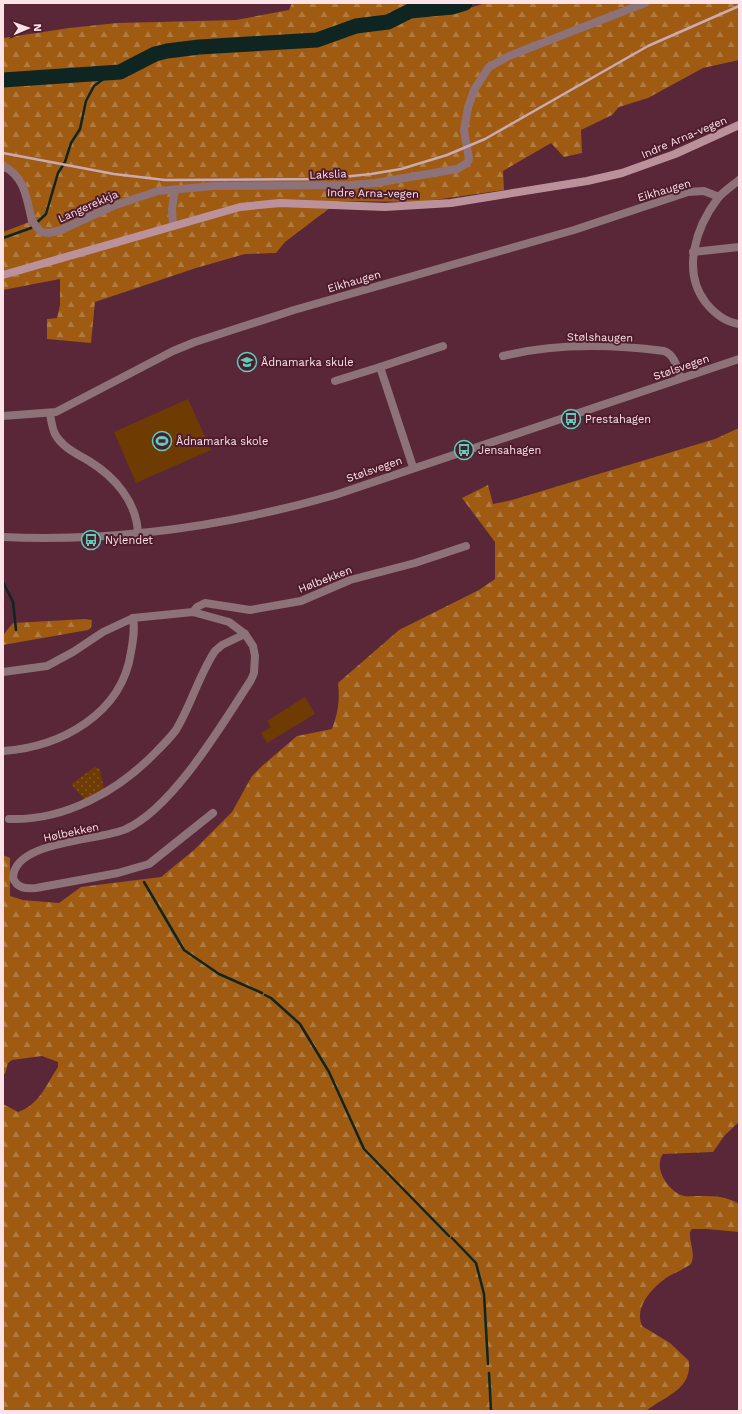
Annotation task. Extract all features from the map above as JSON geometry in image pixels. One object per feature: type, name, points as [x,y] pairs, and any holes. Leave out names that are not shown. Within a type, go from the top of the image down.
[{"type":"main road","name":"Indre Arna-vegen","points":[[3,275],[223,210],[262,204],[299,202],[385,207],[426,206],[588,181],[627,172],[657,162],[739,125]]},
{"type":"street","name":"Lakslia","points":[[175,190],[213,186],[323,186],[375,183],[457,169],[467,163],[469,159],[464,130],[468,108],[480,80],[489,67],[509,56],[645,3]]},
{"type":"street","name":"Langerekkja","points":[[3,166],[14,173],[23,185],[32,221],[38,229],[45,233],[61,230],[138,196],[158,191],[175,190]]},
{"type":"street","points":[[739,180],[719,197],[707,213],[693,252],[695,277],[704,301],[719,317],[739,324]]},
{"type":"street","points":[[173,225],[172,209],[175,190]]},
{"type":"street","name":"Eikhaugen","points":[[3,416],[50,413],[68,407],[173,351],[195,342],[301,308],[574,230],[688,192],[704,191],[719,197]]},
{"type":"street","points":[[693,252],[739,247]]},
{"type":"street","points":[[335,381],[443,346]]},
{"type":"street","name":"Stølshaugen","points":[[503,356],[569,346],[664,351],[669,353],[673,359],[681,378]]},
{"type":"street","name":"Stølsvegen","points":[[3,537],[58,539],[138,534],[190,527],[293,507],[335,495],[413,467],[739,359]]},
{"type":"street","points":[[380,367],[413,467]]},
{"type":"street","points":[[50,413],[55,434],[60,441],[68,449],[101,469],[122,489],[136,518],[138,534]]},
{"type":"street","name":"Hølbekken","points":[[193,612],[196,607],[205,603],[250,610],[301,601],[350,580],[415,563],[466,546]]},
{"type":"street","name":"Hølbekken","points":[[3,672],[47,666],[74,652],[103,632],[133,618],[193,612],[229,622],[245,634],[253,646],[255,656],[254,673],[251,680],[207,745],[169,795],[148,815],[128,829],[117,833],[53,846],[32,853],[15,868],[13,878],[17,885],[29,888],[118,873],[142,866],[156,860],[213,813]]},
{"type":"street","points":[[3,751],[30,748],[62,736],[93,719],[105,708],[123,683],[129,667],[134,630],[133,618]]},
{"type":"street","name":"Hølbekken","points":[[9,819],[33,819],[66,810],[108,791],[132,775],[176,730],[215,651],[222,644],[245,634]]},
{"type":"green space","points":[[292,3],[452,3],[454,10],[463,10],[486,3],[739,3],[739,60],[703,68],[648,98],[619,107],[612,115],[581,130],[582,153],[564,157],[551,143],[503,171],[504,190],[420,202],[339,201],[285,242],[276,253],[245,254],[196,268],[95,302],[91,343],[47,339],[47,319],[57,318],[60,305],[60,279],[3,290],[3,232],[32,221],[26,194],[3,166],[3,38],[69,28],[117,23],[236,20],[289,10]]},
{"type":"green space","points":[[739,428],[739,1122],[725,1135],[713,1152],[663,1154],[660,1160],[660,1166],[663,1178],[667,1184],[681,1195],[717,1197],[728,1199],[739,1204],[739,1232],[692,1229],[690,1232],[693,1252],[691,1264],[666,1278],[655,1287],[642,1305],[640,1319],[642,1326],[670,1343],[689,1361],[689,1371],[682,1386],[646,1411],[3,1411],[3,1104],[18,1112],[31,1105],[46,1087],[58,1067],[58,1062],[42,1056],[12,1060],[8,1063],[5,1074],[3,1074],[3,855],[10,858],[10,896],[23,900],[59,903],[81,887],[161,877],[194,850],[232,812],[252,776],[262,766],[297,736],[332,729],[338,706],[338,683],[399,630],[479,590],[495,579],[495,542],[462,498],[488,485],[493,504],[512,500],[715,439]]},
{"type":"green space","points":[[85,619],[92,620],[91,628],[88,630],[3,645],[3,635],[13,623]]},
{"type":"shaded area","name":"Ådnamarka skole","points":[[188,399],[211,450],[136,483],[114,432]]},
{"type":"shaded area","points":[[305,697],[315,714],[267,743],[261,733],[271,727],[267,721]]},
{"type":"shaded area","points":[[95,767],[100,769],[104,790],[85,800],[71,784]]},
{"type":"waterway","points":[[3,80],[120,72],[155,54],[167,51],[199,47],[317,40],[356,26],[388,22],[410,11],[452,7],[465,3]]},
{"type":"waterway","points":[[3,238],[31,228],[46,214],[58,173],[65,162],[71,143],[80,129],[86,101],[94,86],[110,74]]},
{"type":"waterway","points":[[3,582],[13,602],[16,630]]},
{"type":"waterway","points":[[144,882],[184,950],[219,974],[262,993]]},
{"type":"waterway","points":[[265,995],[271,998],[300,1024],[329,1072],[364,1149],[449,1236]]},
{"type":"waterway","points":[[452,1238],[476,1263],[484,1294],[488,1364]]},
{"type":"waterway","points":[[489,1373],[491,1411]]},
{"type":"railway","points":[[3,153],[114,174],[165,180],[323,179],[401,169],[447,155],[485,139],[648,46],[739,6]]},
{"type":"place","name":"Ådnamarka skule","points":[[247,362]]},
{"type":"place","name":"Prestahagen","points":[[571,419]]},
{"type":"place","name":"Ådnamarka skole","points":[[162,441]]},
{"type":"place","name":"Jensahagen","points":[[464,450]]},
{"type":"place","name":"Nylendet","points":[[91,540]]}]
